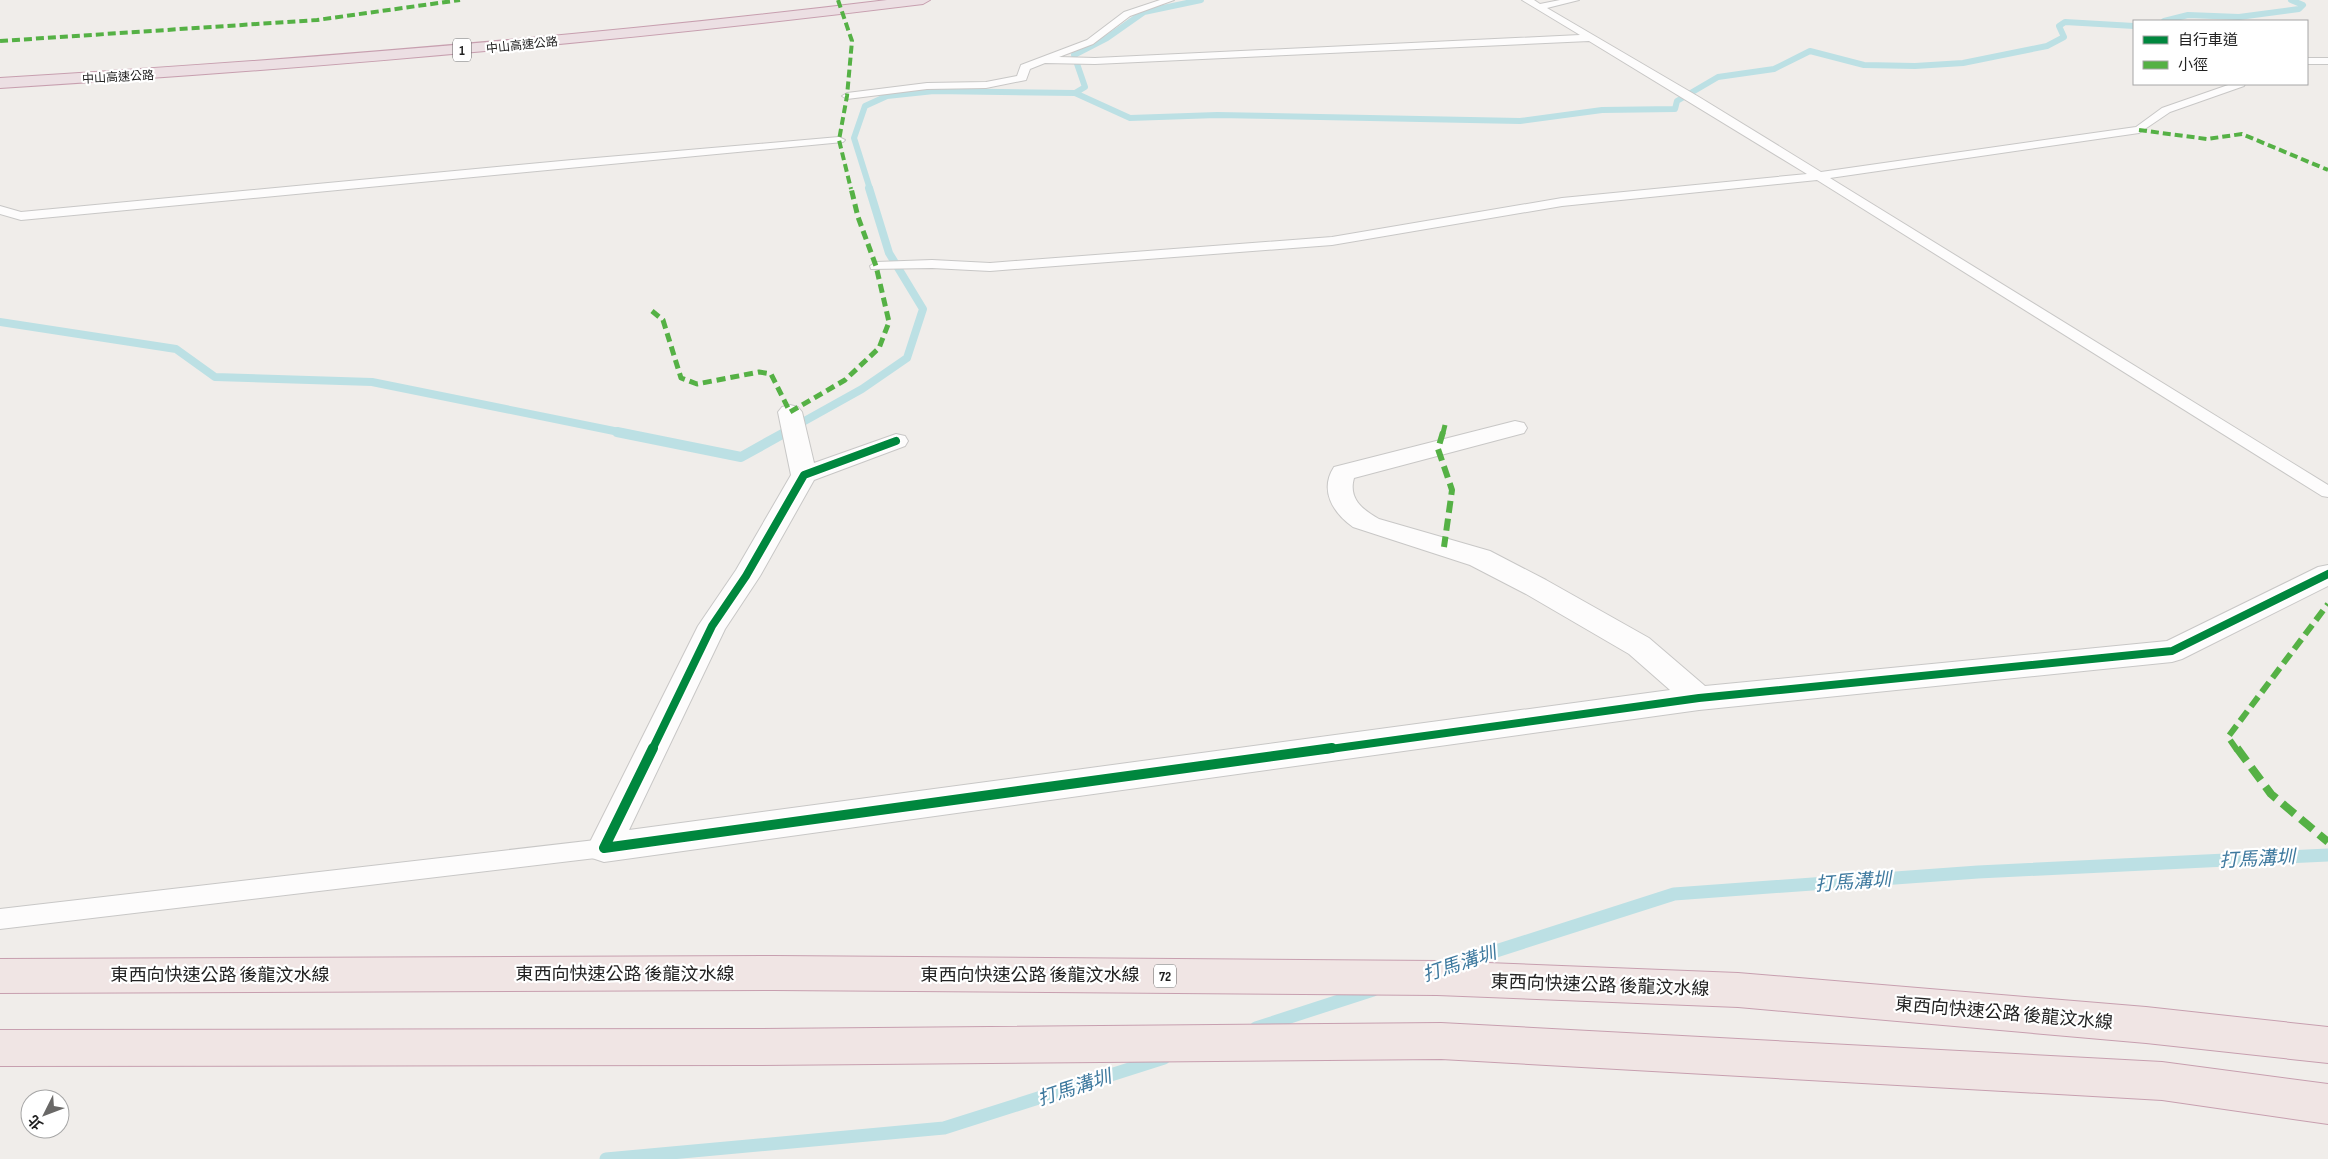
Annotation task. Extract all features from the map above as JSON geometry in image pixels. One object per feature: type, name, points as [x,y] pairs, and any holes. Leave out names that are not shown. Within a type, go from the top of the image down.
[{"type":"highway","name":"中山高速公路","points":[[0,83],[173,73],[431,53],[673,29],[923,0]]},
{"type":"highway","points":[[347,44],[395,40]]},
{"type":"highway","name":"中山高速公路","points":[[0,69],[124,60]]},
{"type":"highway","name":"東西向快速公路 後龍汶水線","points":[[0,976],[774,973],[1436,978],[1738,990],[2146,1025],[2328,1045]]},
{"type":"highway","points":[[0,1048],[759,1047],[1440,1041],[2162,1081],[2328,1104]]},
{"type":"street","points":[[790,412],[804,475]]},
{"type":"street","points":[[1515,428],[1343,473],[1340,482],[1343,504],[1356,518],[1370,525],[1480,558],[1536,587],[1639,646],[1699,698]]},
{"type":"street","points":[[604,848],[712,626],[746,576],[804,475],[896,441]]},
{"type":"street","points":[[604,848],[1699,698],[2172,651],[2328,574]]},
{"type":"lane","points":[[847,96],[927,86],[986,85],[1022,78],[1026,67],[1090,42],[1127,14],[1169,0]]},
{"type":"lane","points":[[1527,0],[1588,38],[1694,99],[2328,492]]},
{"type":"lane","points":[[1538,7],[1574,0]]},
{"type":"lane","points":[[1046,60],[1095,62],[1588,38]]},
{"type":"lane","points":[[2308,61],[2328,61]]},
{"type":"lane","points":[[876,266],[932,264],[990,267],[1332,241],[1562,202],[1817,176],[2139,130],[2166,110],[2237,85]]},
{"type":"lane","points":[[0,210],[21,216],[572,163],[839,140]]},
{"type":"lane","points":[[0,919],[604,848]]},
{"type":"waterway","points":[[1075,93],[1085,87],[1074,55],[1107,38],[1144,12],[1201,0]]},
{"type":"waterway","points":[[2168,20],[2188,15],[2239,17],[2299,9],[2303,5],[2291,0]]},
{"type":"waterway","points":[[1075,93],[1130,118],[1217,115],[1520,121],[1602,110],[1675,109],[1677,101],[1718,77],[1774,69],[1810,51],[1864,65],[1915,66],[1963,63],[2047,46],[2064,37],[2059,26],[2065,22],[2133,26]]},
{"type":"waterway","points":[[870,189],[854,138],[865,106],[887,96],[934,91],[1075,93]]},
{"type":"waterway","points":[[783,433],[862,389],[907,358],[923,309],[889,253],[869,188]]},
{"type":"waterway","points":[[0,322],[176,349],[215,377],[372,382],[624,433]]},
{"type":"waterway","points":[[617,432],[741,457],[786,432]]},
{"type":"waterway","name":"打馬溝圳","points":[[1449,966],[1674,894],[1978,872],[2328,855]]},
{"type":"waterway","name":"打馬溝圳","points":[[1256,1028],[1373,990]]},
{"type":"waterway","name":"打馬溝圳","points":[[606,1159],[944,1128],[1164,1058]]},
{"type":"marked path","points":[[0,41],[317,20],[460,0]]},
{"type":"marked path","points":[[652,311],[663,320],[681,378],[697,384],[759,372],[771,374],[790,412],[845,380],[879,348],[889,322],[876,266],[858,217],[839,140],[847,96],[852,41],[838,0]]},
{"type":"marked path","points":[[2139,130],[2207,139],[2242,134],[2328,170]]},
{"type":"marked path","points":[[1444,547],[1452,490],[1438,449],[1445,425]]},
{"type":"marked path","points":[[2328,604],[2228,737],[2271,794],[2328,842]]},
{"type":"cycle path","points":[[604,848],[712,626],[746,576],[804,475],[896,441]]},
{"type":"cycle path","points":[[604,848],[1699,698],[2172,651],[2328,574]]}]
